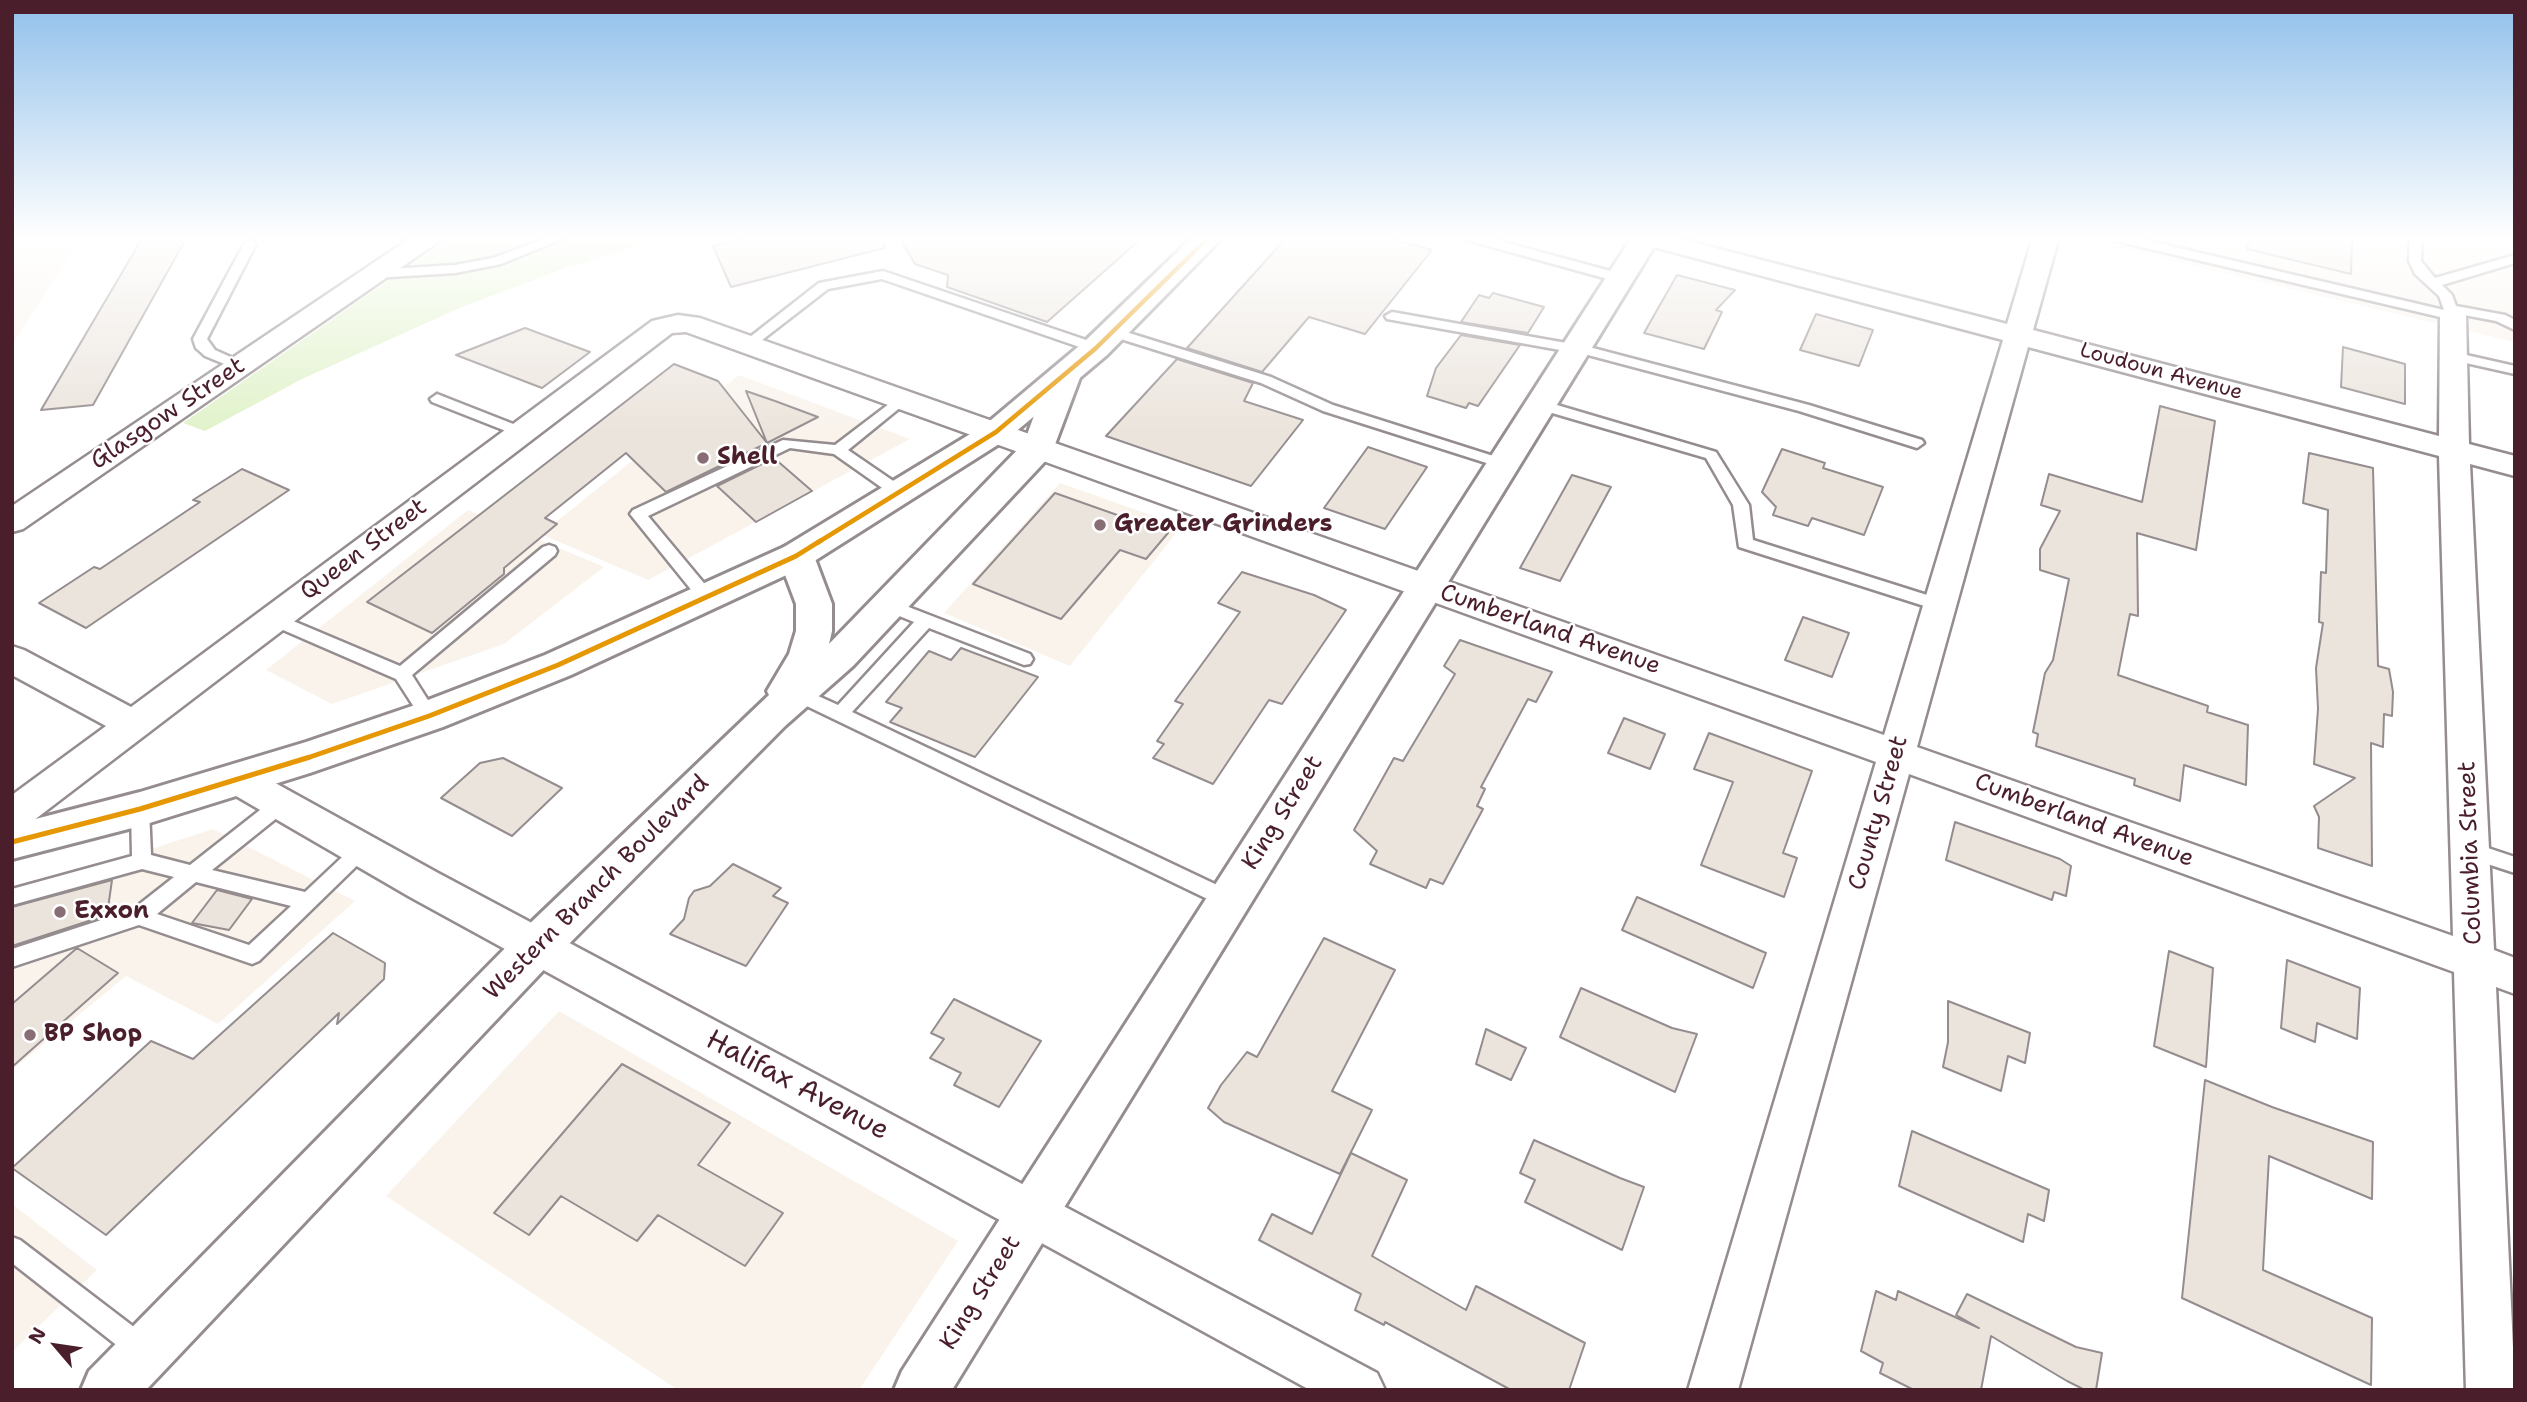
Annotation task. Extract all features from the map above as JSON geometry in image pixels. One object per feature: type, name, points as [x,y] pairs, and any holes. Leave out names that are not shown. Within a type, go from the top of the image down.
[{"type":"street","name":"Glasgow Street","points":[[12,521],[332,302]]},
{"type":"street","points":[[12,842],[140,809],[310,757],[429,716],[558,665],[796,556],[900,494],[996,432],[1065,375],[1142,302]]},
{"type":"street","name":"King Street","points":[[920,1390],[1605,302]]},
{"type":"street","name":"Loudoun Avenue","points":[[1897,302],[2515,466]]},
{"type":"street","name":"County Street","points":[[1713,1390],[2027,302]]},
{"type":"street","name":"Columbia Street","points":[[2453,312],[2454,450],[2491,1390]]},
{"type":"street","name":"Cumberland Avenue","points":[[595,377],[662,327],[678,323],[690,324],[1666,670],[2515,976]]},
{"type":"street","name":"Western Branch Boulevard","points":[[108,1390],[537,946],[784,704],[840,656],[1039,447],[1065,375]]},
{"type":"street","name":"Queen Street","points":[[12,816],[595,377]]},
{"type":"street","points":[[784,704],[807,656],[814,631],[814,604],[796,556]]},
{"type":"street","points":[[12,660],[134,724]]},
{"type":"street","name":"Halifax Avenue","points":[[237,779],[537,946],[1360,1390]]},
{"type":"lane","points":[[219,302],[200,339],[201,345],[210,353],[239,366]]},
{"type":"lane","points":[[748,344],[802,302]]},
{"type":"lane","points":[[976,302],[1104,340],[1266,380],[1328,408],[1504,464]]},
{"type":"lane","points":[[2410,302],[2453,312],[2500,318],[2515,326]]},
{"type":"lane","points":[[2447,302],[2453,312]]},
{"type":"lane","points":[[1392,316],[1576,348],[1804,408],[1917,443]]},
{"type":"lane","points":[[2453,356],[2515,370]]},
{"type":"lane","points":[[438,399],[521,432]]},
{"type":"lane","points":[[838,450],[902,399]]},
{"type":"lane","points":[[1540,405],[1711,455],[1741,505],[1745,543],[1940,605]]},
{"type":"lane","points":[[708,598],[638,514],[788,443],[838,450],[900,494]]},
{"type":"lane","points":[[402,674],[549,551]]},
{"type":"lane","points":[[888,605],[1024,659]]},
{"type":"lane","points":[[274,619],[402,674],[429,716]]},
{"type":"lane","points":[[840,714],[926,620]]},
{"type":"lane","points":[[784,704],[840,714],[1228,900]]},
{"type":"lane","points":[[12,958],[139,916],[281,804]]},
{"type":"lane","points":[[140,809],[142,861]]},
{"type":"lane","points":[[139,916],[252,955],[306,901],[363,850]]},
{"type":"lane","points":[[2470,850],[2515,865]]},
{"type":"lane","points":[[12,897],[142,861],[306,901]]},
{"type":"lane","points":[[12,1248],[145,1352]]},
{"type":"shaded area","points":[[12,302],[39,302],[12,344]]},
{"type":"shaded area","points":[[2348,302],[2515,302],[2515,342]]},
{"type":"shaded area","points":[[739,375],[910,439],[648,580],[541,534]]},
{"type":"shaded area","points":[[1060,483],[1182,526],[1070,666],[944,613]]},
{"type":"shaded area","points":[[468,510],[604,567],[504,644],[332,704],[266,670]]},
{"type":"shaded area","points":[[213,829],[355,901],[218,1024],[126,976],[12,1070],[12,894]]},
{"type":"shaded area","points":[[559,1011],[958,1241],[859,1390],[678,1390],[386,1196]]},
{"type":"shaded area","points":[[12,1204],[97,1270],[12,1352]]},
{"type":"green space","points":[[357,302],[474,302],[304,378],[205,431],[183,423]]},
{"type":"building","points":[[104,302],[150,302],[93,405],[41,410]]},
{"type":"building","points":[[991,302],[1069,302],[1047,322]]},
{"type":"building","points":[[1228,302],[1390,302],[1365,334],[1309,317],[1262,372],[1187,348]]},
{"type":"building","points":[[1474,302],[1527,302],[1544,307],[1528,333],[1461,322]]},
{"type":"building","points":[[1661,302],[1723,302],[1716,310],[1722,312],[1704,349],[1644,333]]},
{"type":"building","points":[[1816,314],[1873,330],[1859,366],[1800,350]]},
{"type":"building","points":[[525,328],[590,352],[542,388],[456,355]]},
{"type":"building","points":[[1461,335],[1520,345],[1478,406],[1469,403],[1466,408],[1427,396],[1436,368]]},
{"type":"building","points":[[2343,347],[2405,364],[2405,404],[2341,387]]},
{"type":"building","points":[[1177,359],[1253,383],[1244,401],[1303,420],[1251,486],[1106,436]]},
{"type":"building","points":[[674,364],[718,381],[767,443],[666,492],[626,453],[545,518],[557,524],[504,568],[504,574],[432,633],[367,602]]},
{"type":"building","points":[[746,391],[775,401],[818,417],[767,443]]},
{"type":"building","points":[[2160,406],[2215,421],[2196,550],[2137,533],[2138,616],[2130,614],[2118,675],[2208,706],[2207,712],[2248,725],[2246,785],[2184,765],[2180,801],[2134,785],[2135,779],[2036,746],[2038,734],[2033,732],[2045,673],[2053,660],[2069,579],[2040,570],[2040,549],[2060,511],[2041,505],[2049,474],[2142,502]]},
{"type":"building","points":[[1368,447],[1427,467],[1385,529],[1324,508]]},
{"type":"building","points":[[1782,449],[1825,463],[1823,468],[1883,487],[1864,535],[1812,518],[1808,526],[1773,515],[1776,507],[1762,492]]},
{"type":"building","points":[[2309,453],[2373,468],[2378,666],[2389,669],[2393,692],[2392,716],[2384,714],[2383,747],[2371,743],[2372,866],[2318,848],[2319,817],[2314,806],[2355,778],[2314,764],[2318,709],[2316,668],[2323,623],[2319,622],[2321,572],[2326,573],[2328,510],[2303,503]]},
{"type":"building","name":"Shell","points":[[774,458],[812,491],[756,522],[717,486]]},
{"type":"building","points":[[242,469],[289,490],[86,628],[39,603],[94,567],[100,569],[200,502],[193,500]]},
{"type":"building","points":[[1572,475],[1611,487],[1560,581],[1520,568]]},
{"type":"building","points":[[1055,493],[1168,533],[1146,559],[1120,550],[1061,619],[973,584]]},
{"type":"building","points":[[1242,572],[1314,595],[1346,610],[1282,704],[1269,700],[1213,784],[1153,758],[1164,744],[1157,741],[1183,704],[1175,701],[1240,612],[1218,603]]},
{"type":"building","points":[[1803,617],[1849,633],[1832,677],[1785,660]]},
{"type":"building","points":[[1460,640],[1552,672],[1536,702],[1528,699],[1481,787],[1485,789],[1477,806],[1483,809],[1443,884],[1430,879],[1426,888],[1370,864],[1377,851],[1354,830],[1394,758],[1403,761],[1455,674],[1444,666]]},
{"type":"building","points":[[961,648],[1038,677],[975,757],[890,722],[902,708],[886,702],[929,651],[951,660]]},
{"type":"building","points":[[1624,718],[1665,734],[1650,769],[1608,753]]},
{"type":"building","points":[[1709,733],[1812,771],[1783,853],[1797,858],[1784,897],[1701,865],[1733,782],[1694,769]]},
{"type":"building","points":[[503,758],[562,788],[512,836],[441,798],[480,763]]},
{"type":"building","points":[[1955,822],[2060,859],[2071,866],[2066,896],[2054,892],[2052,900],[1946,860]]},
{"type":"building","points":[[733,864],[781,888],[773,896],[788,903],[746,966],[670,934],[684,919],[689,898],[694,891],[710,886]]},
{"type":"building","name":"Exxon","points":[[112,880],[107,915],[12,946],[12,907]]},
{"type":"building","points":[[217,890],[252,899],[229,930],[192,923]]},
{"type":"building","points":[[1637,897],[1766,953],[1753,988],[1622,930]]},
{"type":"building","points":[[333,933],[385,963],[384,979],[337,1024],[339,1013],[106,1235],[12,1168],[151,1041],[193,1059]]},
{"type":"building","points":[[1324,938],[1395,970],[1332,1091],[1372,1110],[1340,1174],[1224,1122],[1208,1108],[1221,1085],[1247,1052],[1257,1057]]},
{"type":"building","name":"BP Shop","points":[[77,948],[118,973],[12,1067],[12,1004]]},
{"type":"building","points":[[2169,951],[2213,968],[2206,1067],[2154,1046]]},
{"type":"building","points":[[2287,960],[2360,988],[2357,1039],[2317,1023],[2315,1042],[2281,1028]]},
{"type":"building","points":[[1581,988],[1672,1028],[1697,1034],[1675,1092],[1560,1037]]},
{"type":"building","points":[[954,999],[1041,1041],[999,1107],[954,1085],[961,1073],[930,1058],[944,1039],[931,1033]]},
{"type":"building","points":[[1948,1001],[2030,1033],[2025,1063],[2008,1056],[2001,1091],[1943,1067],[1948,1042]]},
{"type":"building","points":[[1486,1029],[1526,1048],[1511,1080],[1476,1064]]},
{"type":"building","points":[[622,1064],[730,1123],[698,1165],[783,1213],[745,1266],[658,1215],[637,1241],[561,1196],[529,1235],[494,1213]]},
{"type":"building","points":[[2205,1080],[2272,1107],[2373,1142],[2372,1199],[2269,1156],[2263,1270],[2372,1318],[2371,1385],[2182,1298]]},
{"type":"building","points":[[1912,1131],[2049,1190],[2044,1221],[2028,1214],[2023,1242],[1899,1186]]},
{"type":"building","points":[[1534,1140],[1644,1187],[1622,1250],[1525,1202],[1535,1180],[1520,1173]]},
{"type":"building","points":[[1351,1153],[1407,1180],[1372,1256],[1466,1310],[1476,1286],[1585,1343],[1569,1390],[1511,1390],[1385,1322],[1384,1325],[1355,1310],[1361,1294],[1259,1240],[1272,1214],[1312,1234]]},
{"type":"building","points":[[1876,1291],[1896,1300],[1898,1291],[1979,1328],[1956,1315],[1967,1294],[2076,1347],[2102,1353],[2096,1390],[2085,1390],[2067,1381],[1991,1336],[1981,1390],[1914,1390],[1880,1373],[1883,1363],[1861,1351]]},
{"type":"transit line","points":[[12,842],[140,809],[310,757],[429,716],[558,665],[796,556],[996,432],[1096,348],[1142,302]]},
{"type":"place","name":"Shell","points":[[703,458]]},
{"type":"place","name":"Greater Grinders","points":[[1100,525]]},
{"type":"place","name":"Exxon","points":[[60,912]]},
{"type":"place","name":"BP Shop","points":[[30,1035]]}]
